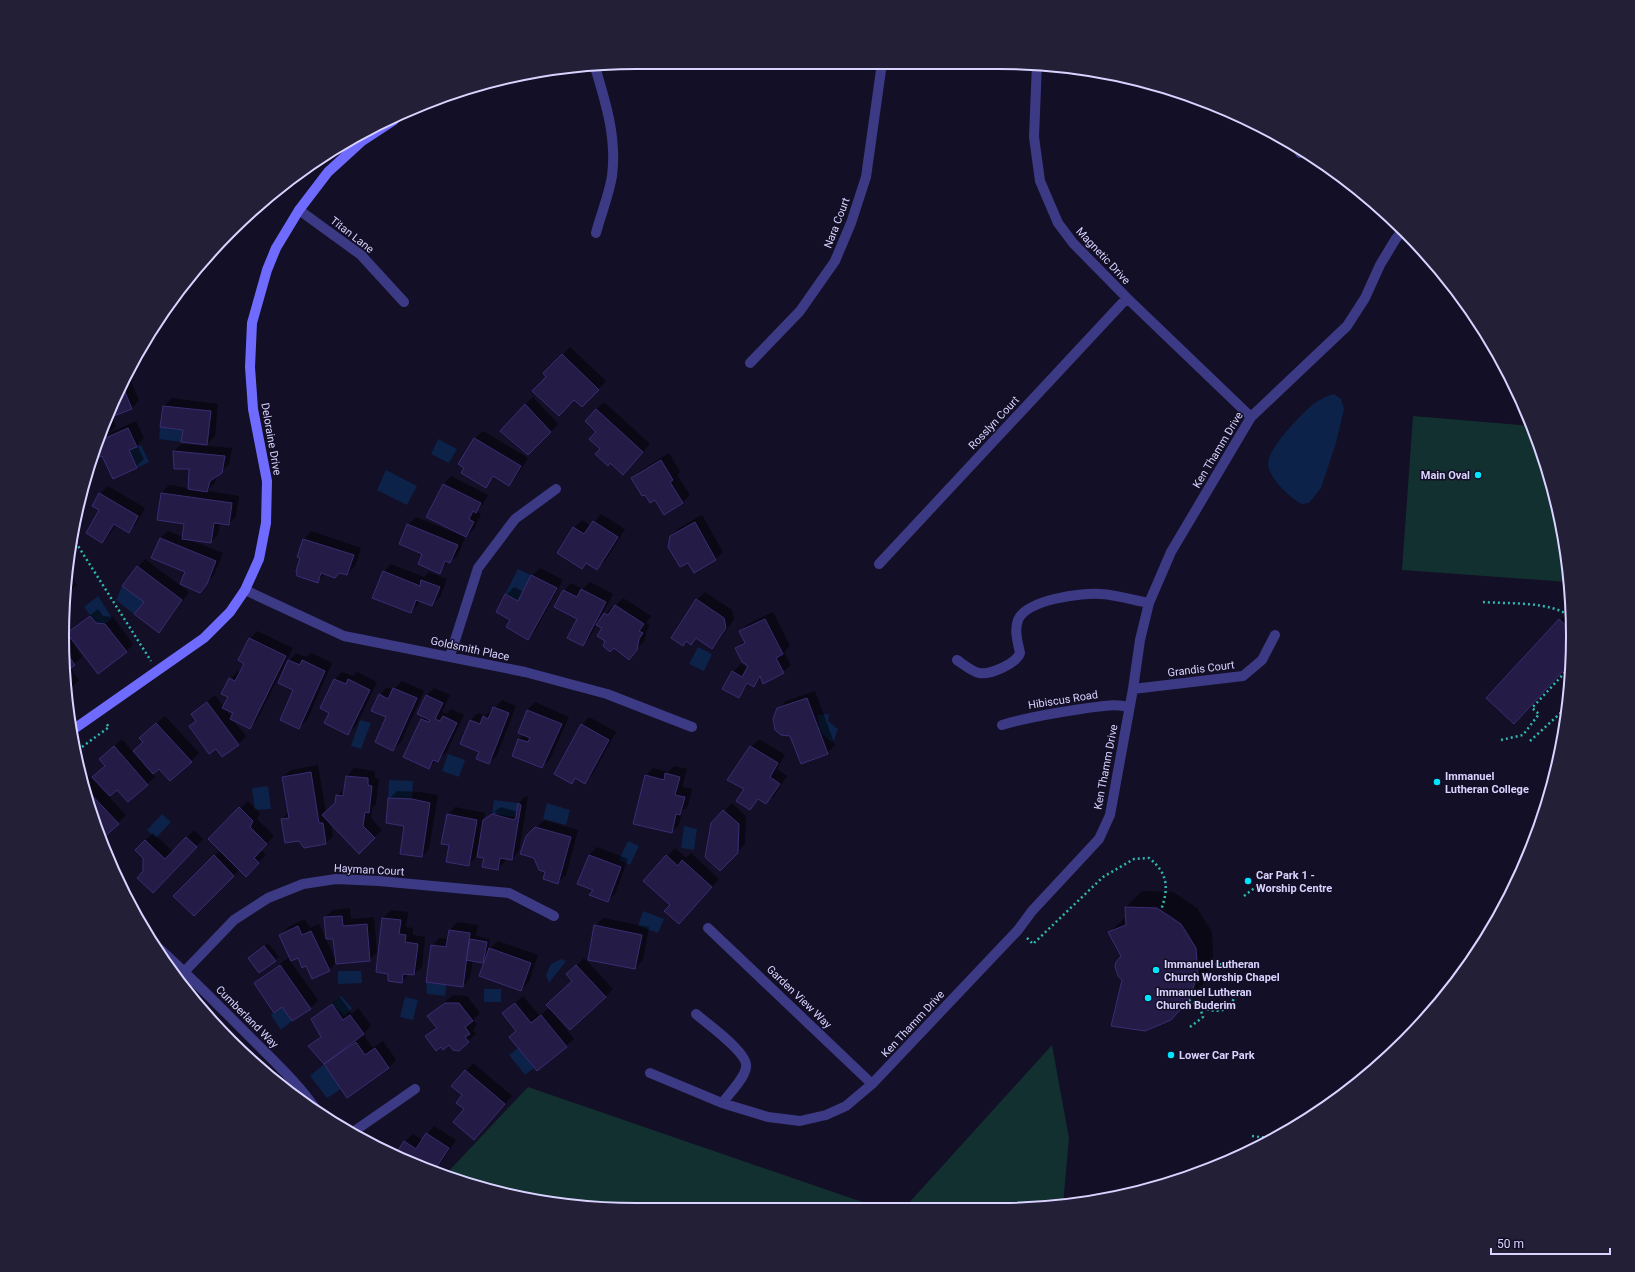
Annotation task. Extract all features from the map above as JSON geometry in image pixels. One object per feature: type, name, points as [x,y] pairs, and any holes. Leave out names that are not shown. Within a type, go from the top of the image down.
[{"type":"street","name":"Nara Court","points":[[750,363],[800,311],[835,261],[851,223],[866,177],[881,69]]},
{"type":"street","points":[[596,70],[607,107],[613,142],[612,176],[596,233]]},
{"type":"street","name":"Magnetic Drive","points":[[1037,70],[1034,138],[1040,181],[1061,228],[1073,243],[1127,298],[1251,417]]},
{"type":"street","name":"Deloraine Drive","points":[[77,727],[204,638],[230,612],[245,590],[258,559],[266,524],[267,481],[253,409],[250,367],[252,323],[267,270],[276,248],[299,210],[328,172],[362,141],[375,132]]},
{"type":"street","name":"Titan Lane","points":[[299,210],[361,255],[404,302]]},
{"type":"street","name":"Ken Thamm Drive","points":[[650,1073],[722,1103],[768,1117],[800,1120],[826,1115],[846,1106],[872,1084],[1018,930],[1032,911],[1099,839],[1110,815],[1130,707],[1140,640],[1149,603],[1171,552],[1251,417],[1347,326],[1365,298],[1380,265],[1394,240],[1399,234]]},
{"type":"street","name":"Rosslyn Court","points":[[878,564],[1127,298]]},
{"type":"street","points":[[450,656],[478,568],[515,519],[556,488]]},
{"type":"street","name":"Goldsmith Place","points":[[245,590],[344,636],[525,672],[606,694],[692,727]]},
{"type":"street","points":[[957,660],[976,672],[982,673],[1003,667],[1015,661],[1020,653],[1016,632],[1018,619],[1027,611],[1043,602],[1072,596],[1100,594],[1149,603]]},
{"type":"street","name":"Grandis Court","points":[[1133,689],[1243,676],[1262,660],[1275,635]]},
{"type":"street","name":"Hibiscus Road","points":[[1002,725],[1024,718],[1064,711],[1108,705],[1130,707]]},
{"type":"street","name":"Hayman Court","points":[[185,971],[234,920],[268,898],[303,884],[336,879],[379,881],[510,893],[554,916]]},
{"type":"street","name":"Garden View Way","points":[[708,928],[872,1084]]},
{"type":"street","name":"Cumberland Way","points":[[170,957],[185,971],[308,1098]]},
{"type":"street","points":[[696,1014],[735,1047],[747,1063],[746,1069],[741,1077],[722,1103]]},
{"type":"street","points":[[357,1130],[415,1089]]},
{"type":"path","points":[[77,544],[158,671]]},
{"type":"path","points":[[1483,602],[1542,606],[1565,613]]},
{"type":"path","points":[[1501,740],[1523,735],[1539,714],[1532,708],[1565,672]]},
{"type":"path","points":[[80,748],[109,727],[98,713]]},
{"type":"path","points":[[1530,741],[1561,713]]},
{"type":"path","points":[[1018,930],[1033,944],[1103,877],[1134,859],[1149,858],[1162,870],[1166,894],[1161,910]]},
{"type":"path","points":[[1244,896],[1256,886]]},
{"type":"path","points":[[1205,964],[1227,964]]},
{"type":"path","points":[[1189,1000],[1200,1008],[1214,1011],[1225,1010],[1232,1003],[1234,998]]},
{"type":"path","points":[[1190,1027],[1203,1017],[1200,1008]]},
{"type":"path","points":[[1252,1136],[1263,1137]]},
{"type":"green space","name":"Main Oval","points":[[1413,416],[1525,425],[1547,489],[1555,525],[1563,582],[1402,570]]},
{"type":"green space","points":[[1052,1045],[1069,1138],[1064,1199],[1036,1202],[999,1203],[909,1203]]},
{"type":"green space","points":[[528,1087],[865,1203],[599,1202],[525,1192],[489,1184],[449,1171]]},
{"type":"water","points":[[1334,394],[1341,399],[1344,409],[1336,443],[1321,488],[1309,503],[1302,504],[1280,487],[1272,475],[1268,463],[1270,456],[1286,432],[1312,405],[1319,400]]},
{"type":"water","points":[[160,427],[183,430],[181,442],[159,439]]},
{"type":"water","points":[[438,439],[457,449],[449,463],[431,454]]},
{"type":"water","points":[[141,445],[149,462],[137,468],[129,450]]},
{"type":"water","points":[[386,470],[417,486],[407,505],[377,490]]},
{"type":"water","points":[[518,569],[531,575],[518,601],[505,594]]},
{"type":"water","points":[[122,586],[144,602],[134,614],[116,600]]},
{"type":"water","points":[[98,596],[112,618],[105,624],[96,623],[84,607]]},
{"type":"water","points":[[698,647],[712,654],[704,671],[689,664]]},
{"type":"water","points":[[829,714],[828,721],[838,729],[833,743],[825,737],[819,725],[818,715]]},
{"type":"water","points":[[360,720],[371,723],[361,749],[351,746]]},
{"type":"water","points":[[448,754],[465,760],[459,777],[442,771]]},
{"type":"water","points":[[389,780],[413,781],[412,799],[388,798]]},
{"type":"water","points":[[268,786],[271,809],[255,810],[252,788]]},
{"type":"water","points":[[494,800],[518,803],[516,817],[492,814]]},
{"type":"water","points":[[547,803],[570,810],[566,825],[543,819]]},
{"type":"water","points":[[162,814],[171,822],[156,838],[147,830]]},
{"type":"water","points":[[684,826],[697,829],[694,850],[681,848]]},
{"type":"water","points":[[628,841],[639,846],[630,865],[619,860]]},
{"type":"water","points":[[643,911],[664,919],[658,933],[638,926]]},
{"type":"water","points":[[561,959],[566,961],[549,983],[546,975],[551,964]]},
{"type":"water","points":[[338,971],[361,971],[362,983],[338,984]]},
{"type":"water","points":[[426,982],[447,983],[445,996],[427,994]]},
{"type":"water","points":[[484,989],[501,989],[501,1002],[484,1002]]},
{"type":"water","points":[[341,996],[352,1008],[344,1016],[332,1004]]},
{"type":"water","points":[[405,997],[418,1000],[413,1020],[400,1017]]},
{"type":"water","points":[[282,1007],[292,1021],[281,1030],[271,1015]]},
{"type":"water","points":[[518,1048],[534,1068],[525,1075],[509,1055]]},
{"type":"water","points":[[324,1064],[341,1089],[327,1098],[310,1076]]},
{"type":"building","points":[[562,354],[599,390],[582,407],[574,400],[559,416],[532,391],[546,377],[543,373]]},
{"type":"building","points":[[124,391],[132,409],[113,416]]},
{"type":"building","points":[[525,404],[551,432],[528,455],[500,431]]},
{"type":"building","points":[[163,406],[211,411],[207,445],[181,442],[183,430],[160,427]]},
{"type":"building","points":[[596,409],[643,452],[623,475],[610,463],[608,466],[595,454],[600,449],[589,439],[596,432],[585,421]]},
{"type":"building","points":[[128,428],[137,447],[129,450],[137,468],[113,479],[102,456],[98,458],[105,438]]},
{"type":"building","points":[[474,438],[521,466],[509,486],[493,476],[486,488],[461,473],[464,468],[458,464]]},
{"type":"building","points":[[173,451],[225,456],[222,473],[210,481],[207,492],[188,489],[189,469],[174,469]]},
{"type":"building","points":[[661,460],[673,480],[670,482],[683,503],[664,515],[655,500],[650,503],[645,495],[642,496],[631,478]]},
{"type":"building","points":[[443,484],[481,503],[476,513],[473,511],[469,519],[474,522],[466,537],[426,517]]},
{"type":"building","points":[[99,493],[138,516],[129,533],[114,524],[102,543],[86,533],[99,510],[92,506]]},
{"type":"building","points":[[161,493],[232,503],[229,525],[214,523],[211,543],[182,539],[184,524],[157,520]]},
{"type":"building","points":[[593,521],[618,537],[597,570],[586,563],[582,569],[557,553],[573,527],[584,534]]},
{"type":"building","points":[[695,522],[716,560],[694,573],[688,563],[680,567],[668,547],[670,536]]},
{"type":"building","points":[[407,524],[458,545],[450,563],[445,561],[440,574],[418,564],[422,554],[399,544]]},
{"type":"building","points":[[160,538],[216,561],[207,584],[200,593],[180,584],[185,572],[151,558]]},
{"type":"building","points":[[303,539],[354,555],[347,575],[339,573],[335,578],[321,573],[318,583],[297,576],[296,571],[300,558],[297,557]]},
{"type":"building","points":[[137,566],[182,600],[159,633],[134,614],[144,602],[122,586]]},
{"type":"building","points":[[383,571],[420,586],[421,580],[440,587],[432,606],[416,600],[411,613],[372,598]]},
{"type":"building","points":[[531,575],[557,588],[528,640],[506,627],[510,620],[496,612],[505,594],[518,601]]},
{"type":"building","points":[[581,589],[606,602],[583,646],[567,638],[577,619],[554,607],[563,590],[577,597]]},
{"type":"building","points":[[696,599],[724,618],[726,628],[712,649],[696,638],[691,645],[686,641],[683,646],[671,638]]},
{"type":"building","points":[[615,605],[644,624],[639,631],[643,633],[639,639],[637,650],[629,660],[614,648],[610,652],[603,646],[605,641],[597,636],[602,628],[596,625],[604,613],[608,615]]},
{"type":"building","points":[[90,616],[96,623],[105,624],[127,652],[98,674],[69,636],[69,631]]},
{"type":"building","points":[[765,619],[783,654],[776,658],[784,673],[763,684],[760,676],[754,687],[747,683],[739,698],[722,689],[732,671],[742,677],[748,666],[742,662],[735,648],[745,643],[739,631]]},
{"type":"building","points":[[1559,619],[1566,625],[1565,668],[1514,724],[1486,698]]},
{"type":"building","points":[[249,638],[286,656],[250,729],[230,719],[233,713],[222,708],[228,697],[221,694],[229,678],[235,681],[244,664],[238,660]]},
{"type":"building","points":[[70,657],[75,665],[70,669]]},
{"type":"building","points":[[288,660],[300,665],[302,660],[325,671],[299,729],[280,720],[293,690],[278,683]]},
{"type":"building","points":[[334,679],[346,684],[348,679],[370,690],[348,735],[324,723],[329,713],[320,708]]},
{"type":"building","points":[[393,688],[417,698],[393,751],[375,742],[386,717],[371,711],[379,694],[388,699]]},
{"type":"building","points":[[426,695],[443,703],[435,719],[440,721],[443,716],[457,723],[438,762],[433,760],[429,769],[403,757],[421,719],[429,722],[430,720],[417,714]]},
{"type":"building","points":[[807,698],[828,754],[801,764],[790,736],[781,735],[775,730],[773,719],[777,708]]},
{"type":"building","points":[[207,702],[239,745],[222,757],[216,749],[209,754],[189,726],[196,721],[191,714]]},
{"type":"building","points":[[493,707],[509,713],[489,764],[476,759],[479,752],[460,744],[470,720],[480,724],[483,716],[488,719]]},
{"type":"building","points":[[527,710],[562,724],[542,768],[512,756],[518,739],[528,742],[530,738],[518,733]]},
{"type":"building","points":[[156,723],[192,762],[170,781],[159,769],[153,774],[133,751],[143,742],[139,738]]},
{"type":"building","points":[[581,724],[609,740],[585,784],[575,778],[572,784],[554,774]]},
{"type":"building","points":[[114,746],[148,785],[128,802],[117,790],[110,796],[92,777],[105,766],[99,759]]},
{"type":"building","points":[[750,746],[778,763],[770,777],[780,784],[766,804],[758,799],[750,810],[736,801],[744,789],[727,780]]},
{"type":"building","points":[[311,772],[319,823],[323,823],[326,844],[304,848],[299,841],[285,843],[281,819],[289,818],[282,777]]},
{"type":"building","points":[[665,773],[680,777],[675,795],[685,797],[680,815],[676,814],[672,833],[633,824],[645,775],[664,780]]},
{"type":"building","points":[[346,776],[368,778],[368,785],[372,786],[369,813],[365,812],[363,826],[375,838],[359,854],[322,815],[335,803],[336,795],[343,796]]},
{"type":"building","points":[[92,795],[119,824],[106,836]]},
{"type":"building","points":[[388,798],[412,799],[430,803],[422,857],[400,854],[404,826],[386,823]]},
{"type":"building","points":[[518,803],[521,805],[512,860],[500,858],[498,870],[482,867],[484,858],[477,857],[483,820],[492,814],[514,820],[516,817]]},
{"type":"building","points":[[239,807],[253,821],[250,827],[267,844],[254,858],[259,863],[246,877],[208,839]]},
{"type":"building","points":[[723,810],[739,824],[738,853],[720,871],[705,857],[711,823]]},
{"type":"building","points":[[447,814],[477,820],[469,866],[446,862],[449,845],[441,844]]},
{"type":"building","points":[[535,827],[571,837],[558,884],[543,879],[545,872],[539,870],[534,858],[520,854],[526,836]]},
{"type":"building","points":[[186,837],[197,847],[153,893],[137,878],[143,871],[143,858],[135,850],[145,840],[165,859]]},
{"type":"building","points":[[214,855],[234,876],[194,916],[173,896]]},
{"type":"building","points":[[589,855],[621,867],[608,902],[589,895],[593,890],[577,884]]},
{"type":"building","points":[[666,855],[678,866],[682,860],[712,887],[679,924],[664,911],[670,905],[643,881]]},
{"type":"building","name":"Immanuel Lutheran Church Worship Chapel","points":[[1125,907],[1157,908],[1181,924],[1196,948],[1198,974],[1189,1000],[1171,1020],[1145,1031],[1111,1026],[1122,980],[1118,976],[1115,967],[1116,962],[1121,956],[1108,932],[1126,925]]},
{"type":"building","points":[[342,916],[343,926],[367,924],[370,961],[336,964],[333,939],[326,939],[324,917]]},
{"type":"building","points":[[382,918],[401,920],[399,934],[406,935],[405,942],[418,944],[414,975],[403,974],[402,983],[388,981],[388,974],[376,972]]},
{"type":"building","points":[[594,925],[642,935],[635,969],[588,960]]},
{"type":"building","points":[[298,926],[302,935],[311,931],[330,971],[312,979],[306,966],[302,968],[298,958],[291,961],[279,935]]},
{"type":"building","points":[[449,930],[470,933],[463,987],[426,982],[431,945],[446,947]]},
{"type":"building","points":[[470,939],[487,942],[483,963],[466,960]]},
{"type":"building","points":[[264,946],[276,961],[259,973],[248,958]]},
{"type":"building","points":[[489,948],[531,963],[521,991],[479,976]]},
{"type":"building","points":[[280,965],[311,1009],[292,1021],[282,1007],[274,1013],[254,983]]},
{"type":"building","points":[[576,965],[606,997],[570,1030],[546,1005],[572,981],[566,974]]},
{"type":"building","points":[[445,1003],[459,1003],[473,1021],[465,1027],[470,1034],[465,1037],[469,1042],[459,1051],[453,1050],[449,1045],[443,1050],[441,1047],[436,1051],[425,1036],[437,1028],[427,1016]]},
{"type":"building","points":[[515,1003],[531,1023],[541,1015],[567,1047],[537,1071],[509,1037],[516,1031],[502,1013]]},
{"type":"building","points":[[332,1004],[343,1020],[350,1015],[364,1034],[324,1064],[308,1046],[321,1037],[311,1019]]},
{"type":"building","points":[[356,1042],[365,1055],[375,1048],[389,1068],[347,1098],[324,1064]]},
{"type":"building","points":[[465,1070],[505,1104],[474,1140],[453,1122],[464,1109],[456,1103],[462,1095],[451,1086]]},
{"type":"building","points":[[426,1133],[449,1148],[437,1167],[398,1151],[404,1141],[416,1149]]},
{"type":"place","name":"Main Oval","points":[[1478,475]]},
{"type":"place","name":"Immanuel Lutheran College","points":[[1437,782]]},
{"type":"place","name":"Car Park 1 - Worship Centre","points":[[1248,881]]},
{"type":"place","name":"Immanuel Lutheran Church Worship Chapel","points":[[1156,970]]},
{"type":"place","name":"Immanuel Lutheran Church Buderim","points":[[1148,998]]},
{"type":"place","name":"Lower Car Park","points":[[1171,1055]]}]
